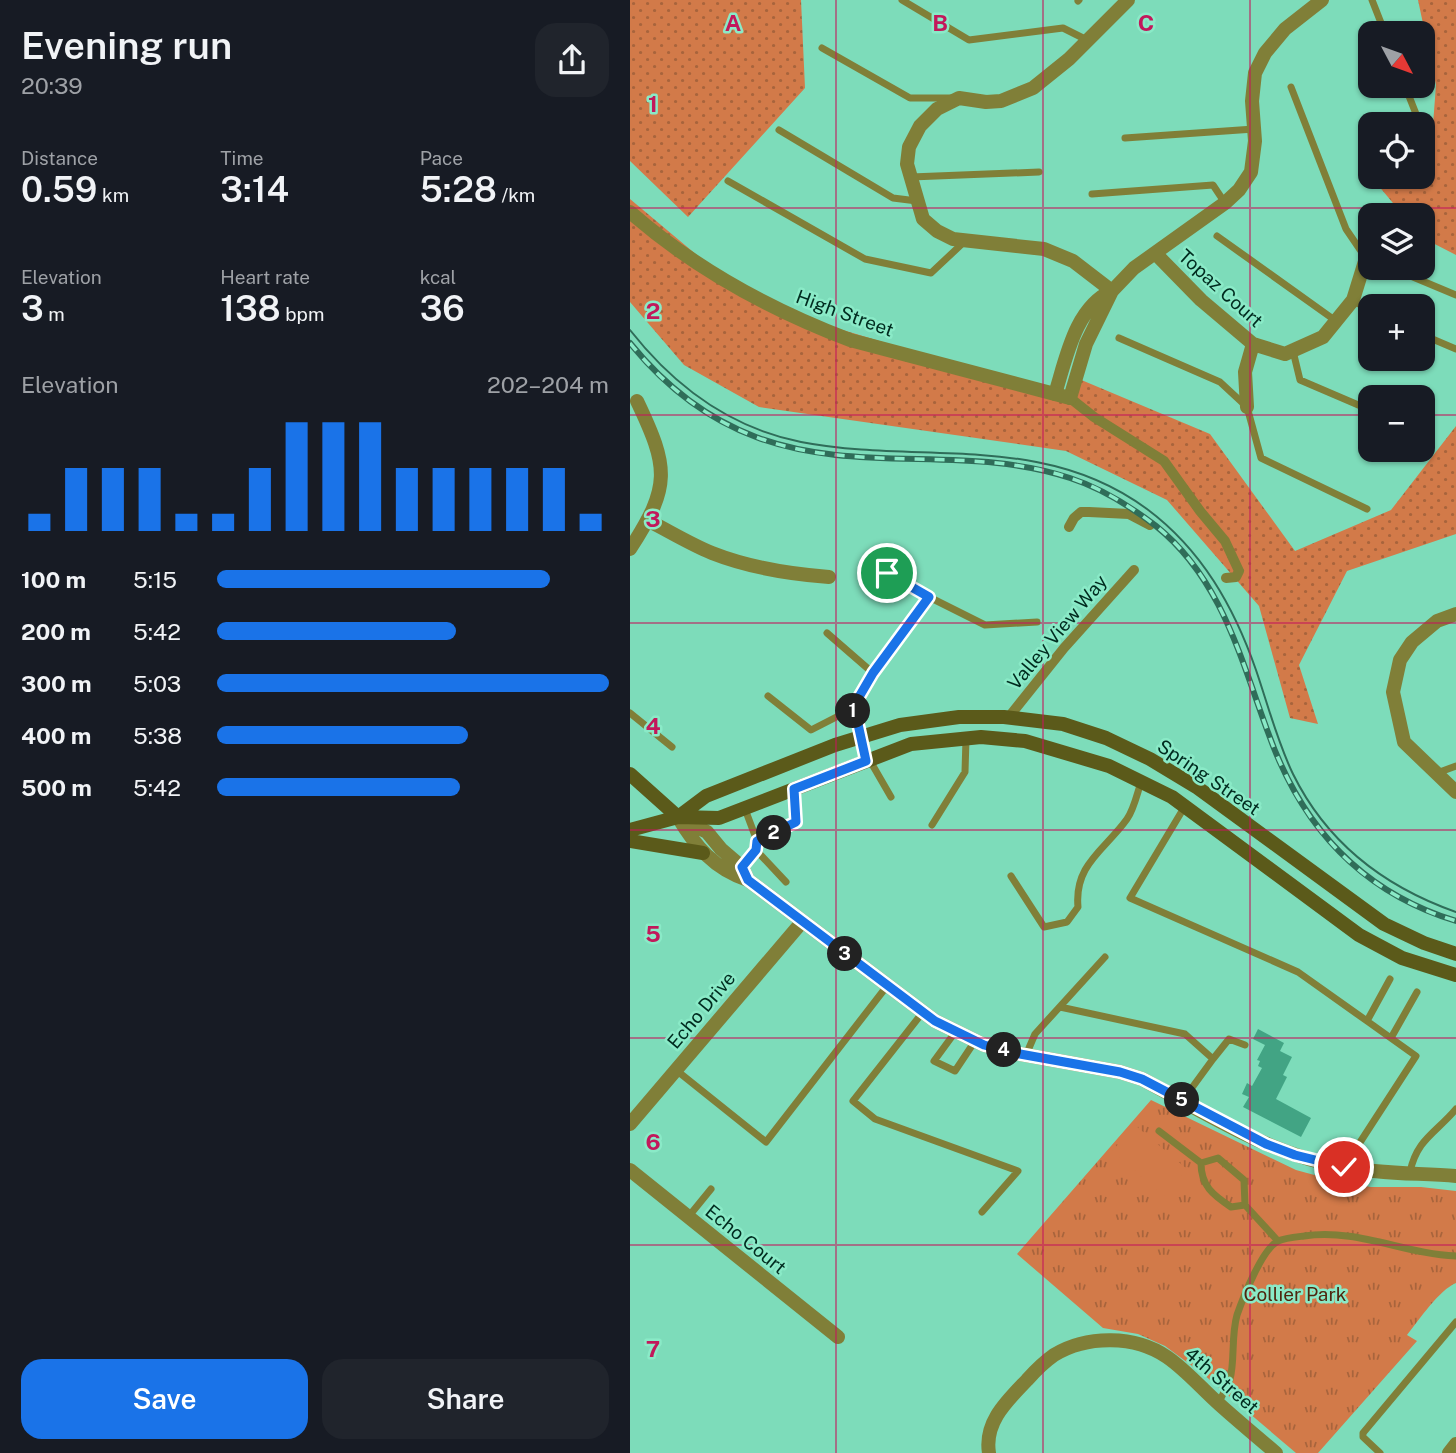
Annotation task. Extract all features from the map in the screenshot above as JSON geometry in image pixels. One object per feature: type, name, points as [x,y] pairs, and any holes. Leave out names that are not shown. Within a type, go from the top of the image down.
[{"type":"main road","name":"Spring Street","points":[[678,817],[706,796],[835,745],[900,725],[959,717],[1008,718],[1063,724],[1106,738],[1150,759],[1198,788],[1384,925],[1456,954]]},
{"type":"main road","points":[[860,737],[868,760]]},
{"type":"main road","name":"Spring Street","points":[[630,830],[678,817],[719,818],[911,744],[981,737],[1025,741],[1109,766],[1185,805],[1359,935],[1402,958],[1456,975]]},
{"type":"main road","points":[[630,774],[678,817]]},
{"type":"main road","points":[[630,841],[703,853]]},
{"type":"street","points":[[1112,291],[1073,261],[1044,249],[953,240],[937,231],[923,219],[907,164],[909,147],[920,126],[937,109],[959,98],[1001,101],[1033,88],[1069,59],[1128,0]]},
{"type":"street","points":[[1226,578],[1236,577],[1239,571],[1232,552],[1164,461],[1094,417],[1070,398],[1086,344],[1112,291],[1134,268],[1225,203],[1239,190],[1251,172],[1255,73],[1265,53],[1285,29],[1322,0]]},
{"type":"street","name":"High Street","points":[[630,212],[668,242],[729,282],[818,328],[850,340],[1070,398]]},
{"type":"street","name":"Topaz Court","points":[[1155,253],[1201,300],[1227,319],[1253,344],[1285,354],[1293,351]]},
{"type":"street","points":[[1293,351],[1322,337],[1353,300],[1358,280]]},
{"type":"street","points":[[1055,394],[1074,335],[1086,312],[1098,297],[1112,291]]},
{"type":"street","points":[[1247,407],[1245,372],[1253,344]]},
{"type":"street","points":[[630,549],[649,521],[659,499],[661,469],[656,443],[637,401]]},
{"type":"street","points":[[1069,527],[1081,512],[1129,514],[1150,525]]},
{"type":"street","points":[[649,521],[709,552],[744,564],[794,575],[829,577]]},
{"type":"street","name":"Valley View Way","points":[[1008,718],[1063,648],[1134,570]]},
{"type":"street","points":[[1456,614],[1437,621],[1412,642],[1400,660],[1393,692],[1404,742],[1456,792]]},
{"type":"street","points":[[678,817],[703,853],[729,874],[745,874]]},
{"type":"street","points":[[678,817],[707,832],[745,874],[802,922],[887,986],[935,1021],[975,1040],[1026,1055],[1120,1072],[1142,1079],[1266,1144],[1295,1155],[1344,1167],[1455,1174]]},
{"type":"street","name":"Echo Drive","points":[[630,1124],[802,922]]},
{"type":"street","name":"Echo Court","points":[[630,1170],[838,1337]]},
{"type":"street","name":"4th Street","points":[[989,1453],[987,1444],[997,1414],[1041,1365],[1055,1354],[1073,1346],[1110,1339],[1137,1344],[1166,1356],[1276,1453]]},
{"type":"street","points":[[1448,1453],[1456,1444]]},
{"type":"lane","points":[[902,0],[969,40],[1063,28],[1088,40]]},
{"type":"lane","points":[[1372,0],[1380,21]]},
{"type":"lane","points":[[822,48],[910,98],[959,98]]},
{"type":"lane","points":[[1292,87],[1346,229],[1358,246]]},
{"type":"lane","points":[[1125,138],[1254,129]]},
{"type":"lane","points":[[779,130],[893,198],[918,201]]},
{"type":"lane","points":[[911,177],[1039,172]]},
{"type":"lane","points":[[728,181],[865,259],[931,273],[965,241]]},
{"type":"lane","points":[[1092,194],[1213,184],[1225,203]]},
{"type":"lane","points":[[1217,236],[1336,321]]},
{"type":"lane","points":[[1420,280],[1456,295]]},
{"type":"lane","points":[[1353,300],[1358,303]]},
{"type":"lane","points":[[1119,338],[1220,382],[1247,407],[1261,458],[1367,509]]},
{"type":"lane","points":[[1435,340],[1456,349]]},
{"type":"lane","points":[[1293,351],[1300,380],[1358,405]]},
{"type":"lane","points":[[887,573],[985,625],[1038,622]]},
{"type":"lane","points":[[768,696],[811,730],[852,709],[873,673],[929,597]]},
{"type":"lane","points":[[828,633],[873,673]]},
{"type":"lane","points":[[852,709],[860,737]]},
{"type":"lane","points":[[630,713],[672,747]]},
{"type":"lane","points":[[932,825],[965,772],[966,738]]},
{"type":"lane","points":[[868,760],[891,797]]},
{"type":"lane","points":[[1437,774],[1456,766]]},
{"type":"lane","points":[[1011,876],[1044,927],[1067,922],[1077,907],[1076,892],[1082,871],[1129,817],[1142,782]]},
{"type":"lane","points":[[757,841],[796,822],[794,789]]},
{"type":"lane","points":[[1185,805],[1130,898],[1298,972],[1416,1056],[1344,1167]]},
{"type":"lane","points":[[745,807],[757,841],[756,850],[745,874]]},
{"type":"lane","points":[[756,850],[786,882]]},
{"type":"lane","points":[[1026,1055],[1034,1034],[1105,957]]},
{"type":"lane","points":[[1367,1021],[1390,979]]},
{"type":"lane","points":[[676,1070],[766,1142],[887,986]]},
{"type":"lane","points":[[1391,1038],[1417,992]]},
{"type":"lane","points":[[1060,1006],[1185,1034],[1213,1059]]},
{"type":"lane","points":[[923,1012],[853,1101],[875,1119],[1017,1171],[982,1212]]},
{"type":"lane","points":[[956,1031],[934,1061],[955,1071],[975,1040]]},
{"type":"lane","points":[[1183,1100],[1229,1039],[1245,1045]]},
{"type":"lane","points":[[1410,1172],[1413,1157],[1425,1138],[1456,1109]]},
{"type":"lane","points":[[1159,1131],[1201,1163]]},
{"type":"lane","points":[[1201,1163],[1218,1158],[1244,1180],[1245,1205],[1278,1241]]},
{"type":"lane","points":[[1201,1163],[1201,1177],[1213,1195],[1231,1207],[1245,1205]]},
{"type":"lane","points":[[688,1217],[711,1189]]},
{"type":"lane","points":[[1218,1404],[1230,1377],[1237,1316],[1251,1282],[1270,1248],[1278,1241],[1322,1233],[1356,1236],[1435,1255],[1456,1256]]},
{"type":"lane","points":[[1380,1453],[1363,1437],[1363,1433],[1456,1322]]},
{"type":"green space","points":[[630,0],[801,0],[805,88],[688,217],[630,161]]},
{"type":"green space","points":[[1418,0],[1456,0],[1456,255],[1435,244],[1435,203],[1393,203],[1381,189],[1435,189],[1435,21],[1422,21]]},
{"type":"green space","points":[[630,199],[729,282],[786,313],[1070,398],[1079,379],[1210,434],[1295,551],[1391,510],[1428,462],[1435,462],[1435,453],[1456,426],[1456,534],[1347,571],[1299,665],[1318,724],[1290,718],[1259,606],[1167,500],[1066,451],[759,407],[684,365],[630,302]]},
{"type":"green space","name":"Collier Park","points":[[1151,1100],[1296,1170],[1371,1187],[1421,1187],[1456,1191],[1456,1283],[1436,1299],[1407,1335],[1417,1341],[1318,1453],[1296,1453],[1203,1374],[1165,1346],[1138,1334],[1103,1328],[1017,1254]]},
{"type":"green space","points":[[1135,1125],[1187,1169],[1164,1196],[1112,1151]]},
{"type":"building","points":[[1258,1029],[1284,1043],[1280,1051],[1292,1057],[1283,1075],[1287,1077],[1276,1099],[1311,1118],[1301,1137],[1243,1107],[1249,1097],[1242,1094],[1247,1083],[1252,1086],[1262,1068],[1258,1066],[1260,1061],[1257,1060],[1265,1045],[1253,1039]]},
{"type":"tram line","points":[[630,330],[665,369],[706,402],[728,415],[775,435],[801,442],[846,448],[1023,460],[1065,469],[1107,485],[1147,509],[1167,525],[1200,561],[1226,602],[1256,670],[1287,761],[1307,799],[1323,821],[1361,860],[1382,876],[1405,890],[1456,912]]},
{"type":"railway","points":[[630,343],[657,373],[687,399],[720,420],[756,437],[833,455],[953,460],[1032,468],[1082,482],[1136,511],[1179,547],[1198,570],[1213,596],[1227,622],[1283,768],[1318,827],[1339,852],[1391,893],[1456,921]]},
{"type":"route","points":[[887,573],[929,597],[873,673],[852,709],[866,761],[794,789],[796,822],[757,841],[756,850],[742,867],[748,880],[935,1021],[984,1045],[1120,1072],[1142,1079],[1266,1144],[1295,1155],[1344,1167]]}]
